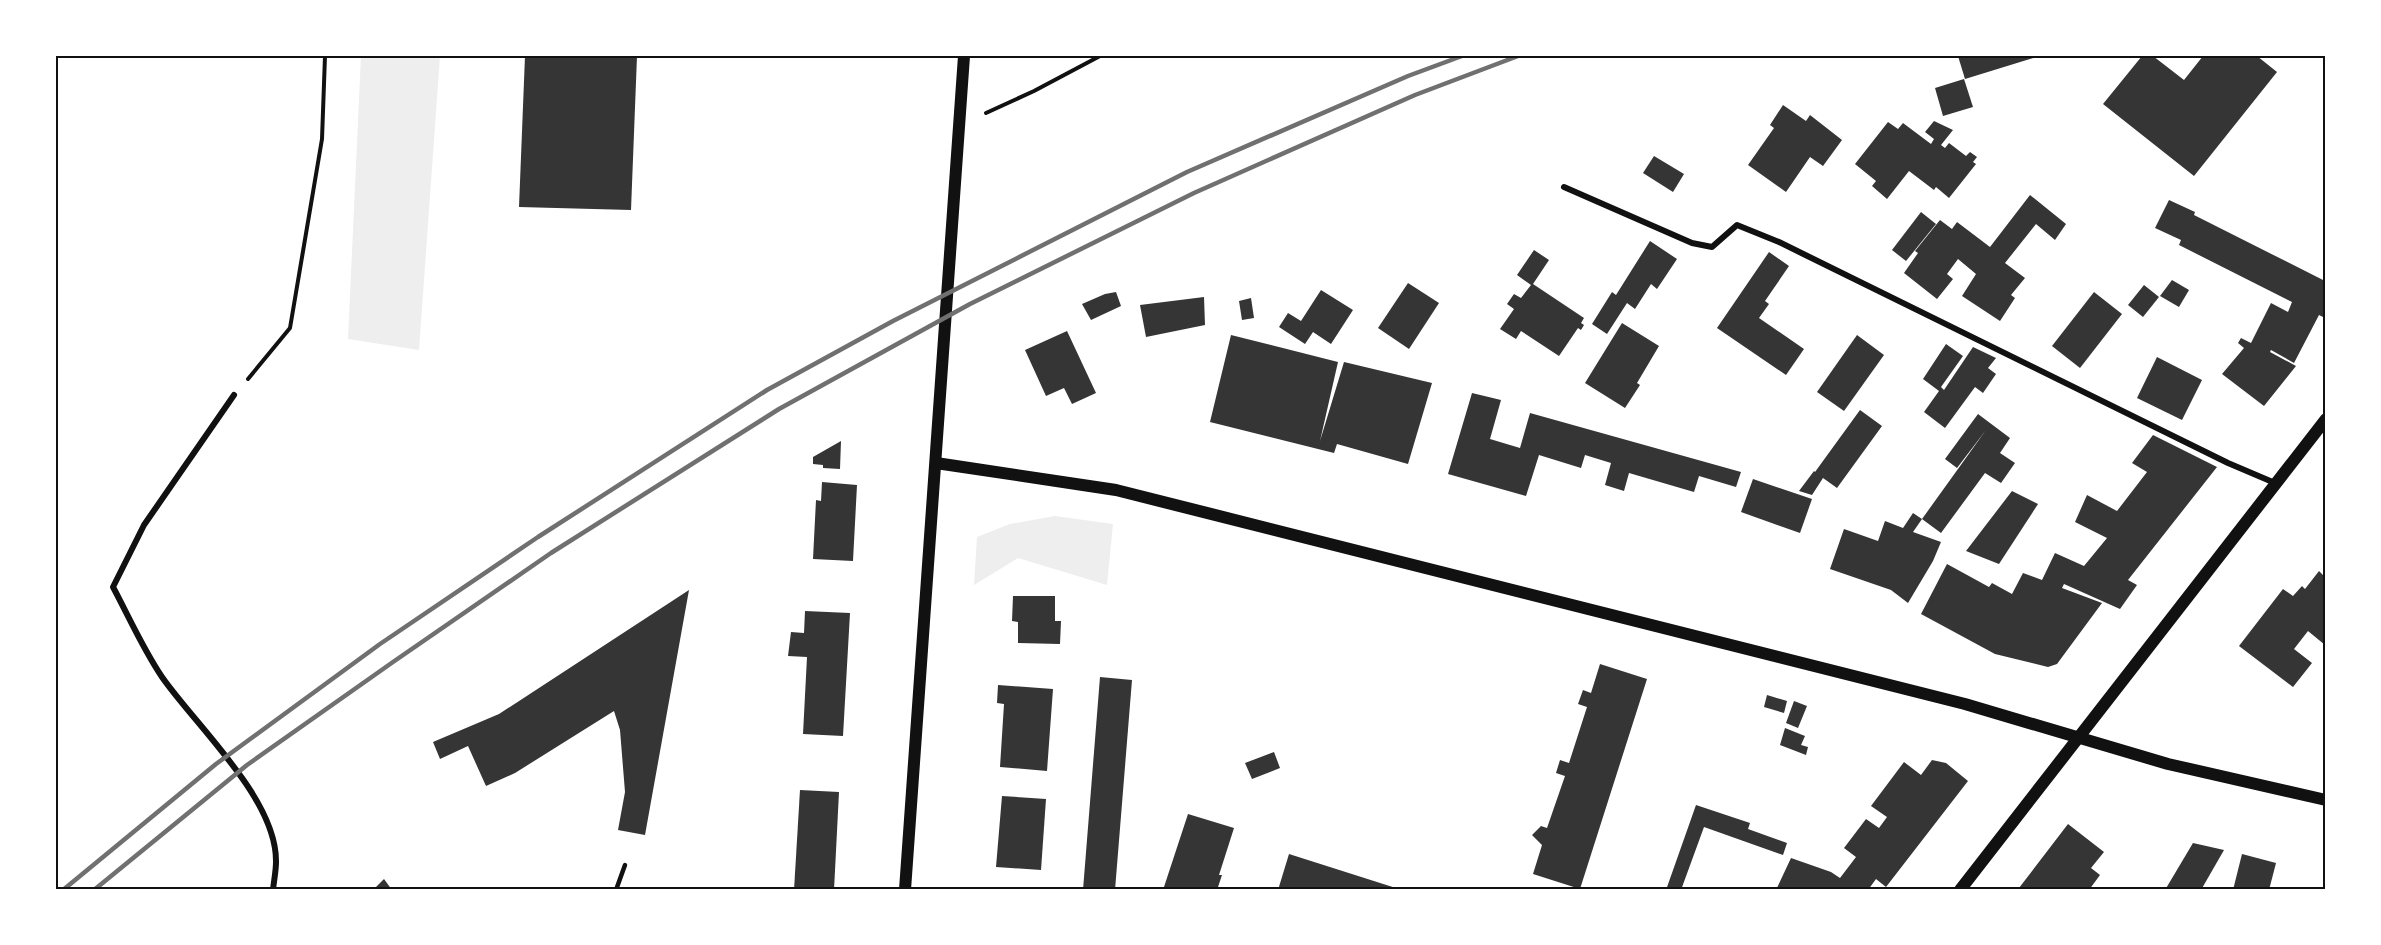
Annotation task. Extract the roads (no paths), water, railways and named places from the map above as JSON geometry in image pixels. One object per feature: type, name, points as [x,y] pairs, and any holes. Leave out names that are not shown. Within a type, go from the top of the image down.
[{"type":"main road","points":[[905,890],[964,56]]},
{"type":"main road","points":[[1960,890],[2325,419]]},
{"type":"main road","points":[[936,463],[1116,490],[1954,701],[2168,764],[2325,800]]},
{"type":"street","points":[[1564,187],[1692,243],[1712,247],[1737,225],[1779,242],[2207,453],[2276,484]]},
{"type":"street","points":[[234,395],[144,525],[113,587],[161,676],[246,783],[263,814],[273,838],[277,861],[273,890]]},
{"type":"lane","points":[[616,890],[625,865]]},
{"type":"railway","points":[[63,890],[216,764],[380,644],[538,537],[767,390],[893,321],[1187,172],[1408,76],[1462,56]]},
{"type":"railway","points":[[94,890],[247,765],[393,662],[551,553],[779,409],[970,304],[1194,193],[1415,95],[1518,56]]}]
